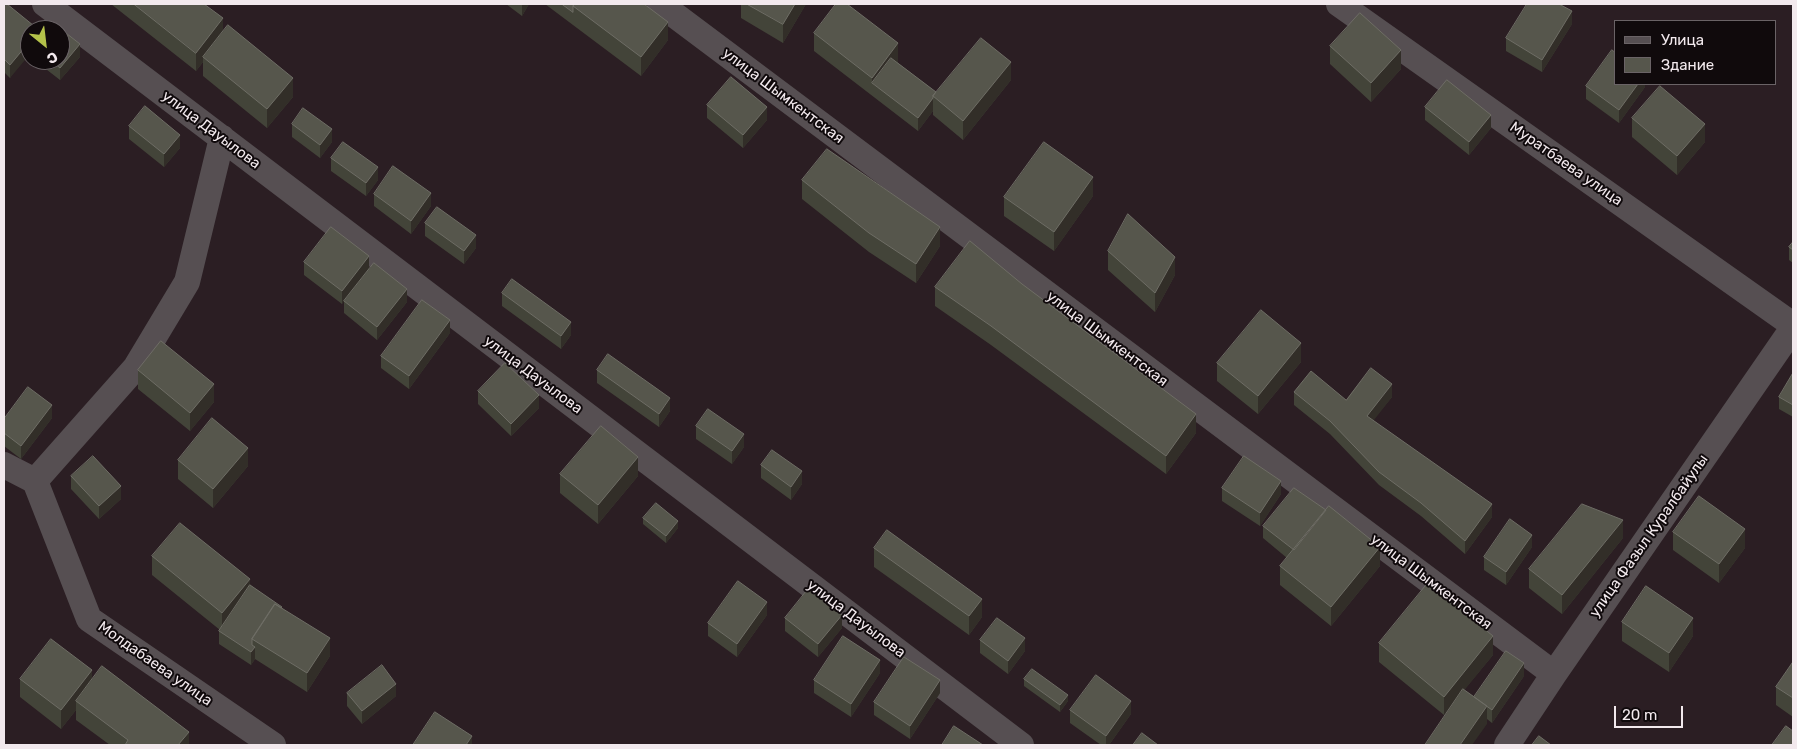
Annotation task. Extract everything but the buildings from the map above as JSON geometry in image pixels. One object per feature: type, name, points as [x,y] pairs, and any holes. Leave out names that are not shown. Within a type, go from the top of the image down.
[{"type":"street","name":"улица Дауылова","points":[[45,4],[1021,745]]},
{"type":"street","name":"улица Шымкентская","points":[[660,4],[1554,674]]},
{"type":"street","name":"Муратбаева улица","points":[[1339,4],[1793,327]]},
{"type":"street","points":[[4,466],[35,481],[136,367],[186,282],[222,138]]},
{"type":"street","name":"улица Фазыл Куралбайулы","points":[[1507,745],[1793,327]]},
{"type":"street","name":"Молдабаева улица","points":[[35,481],[89,619],[273,745]]}]
